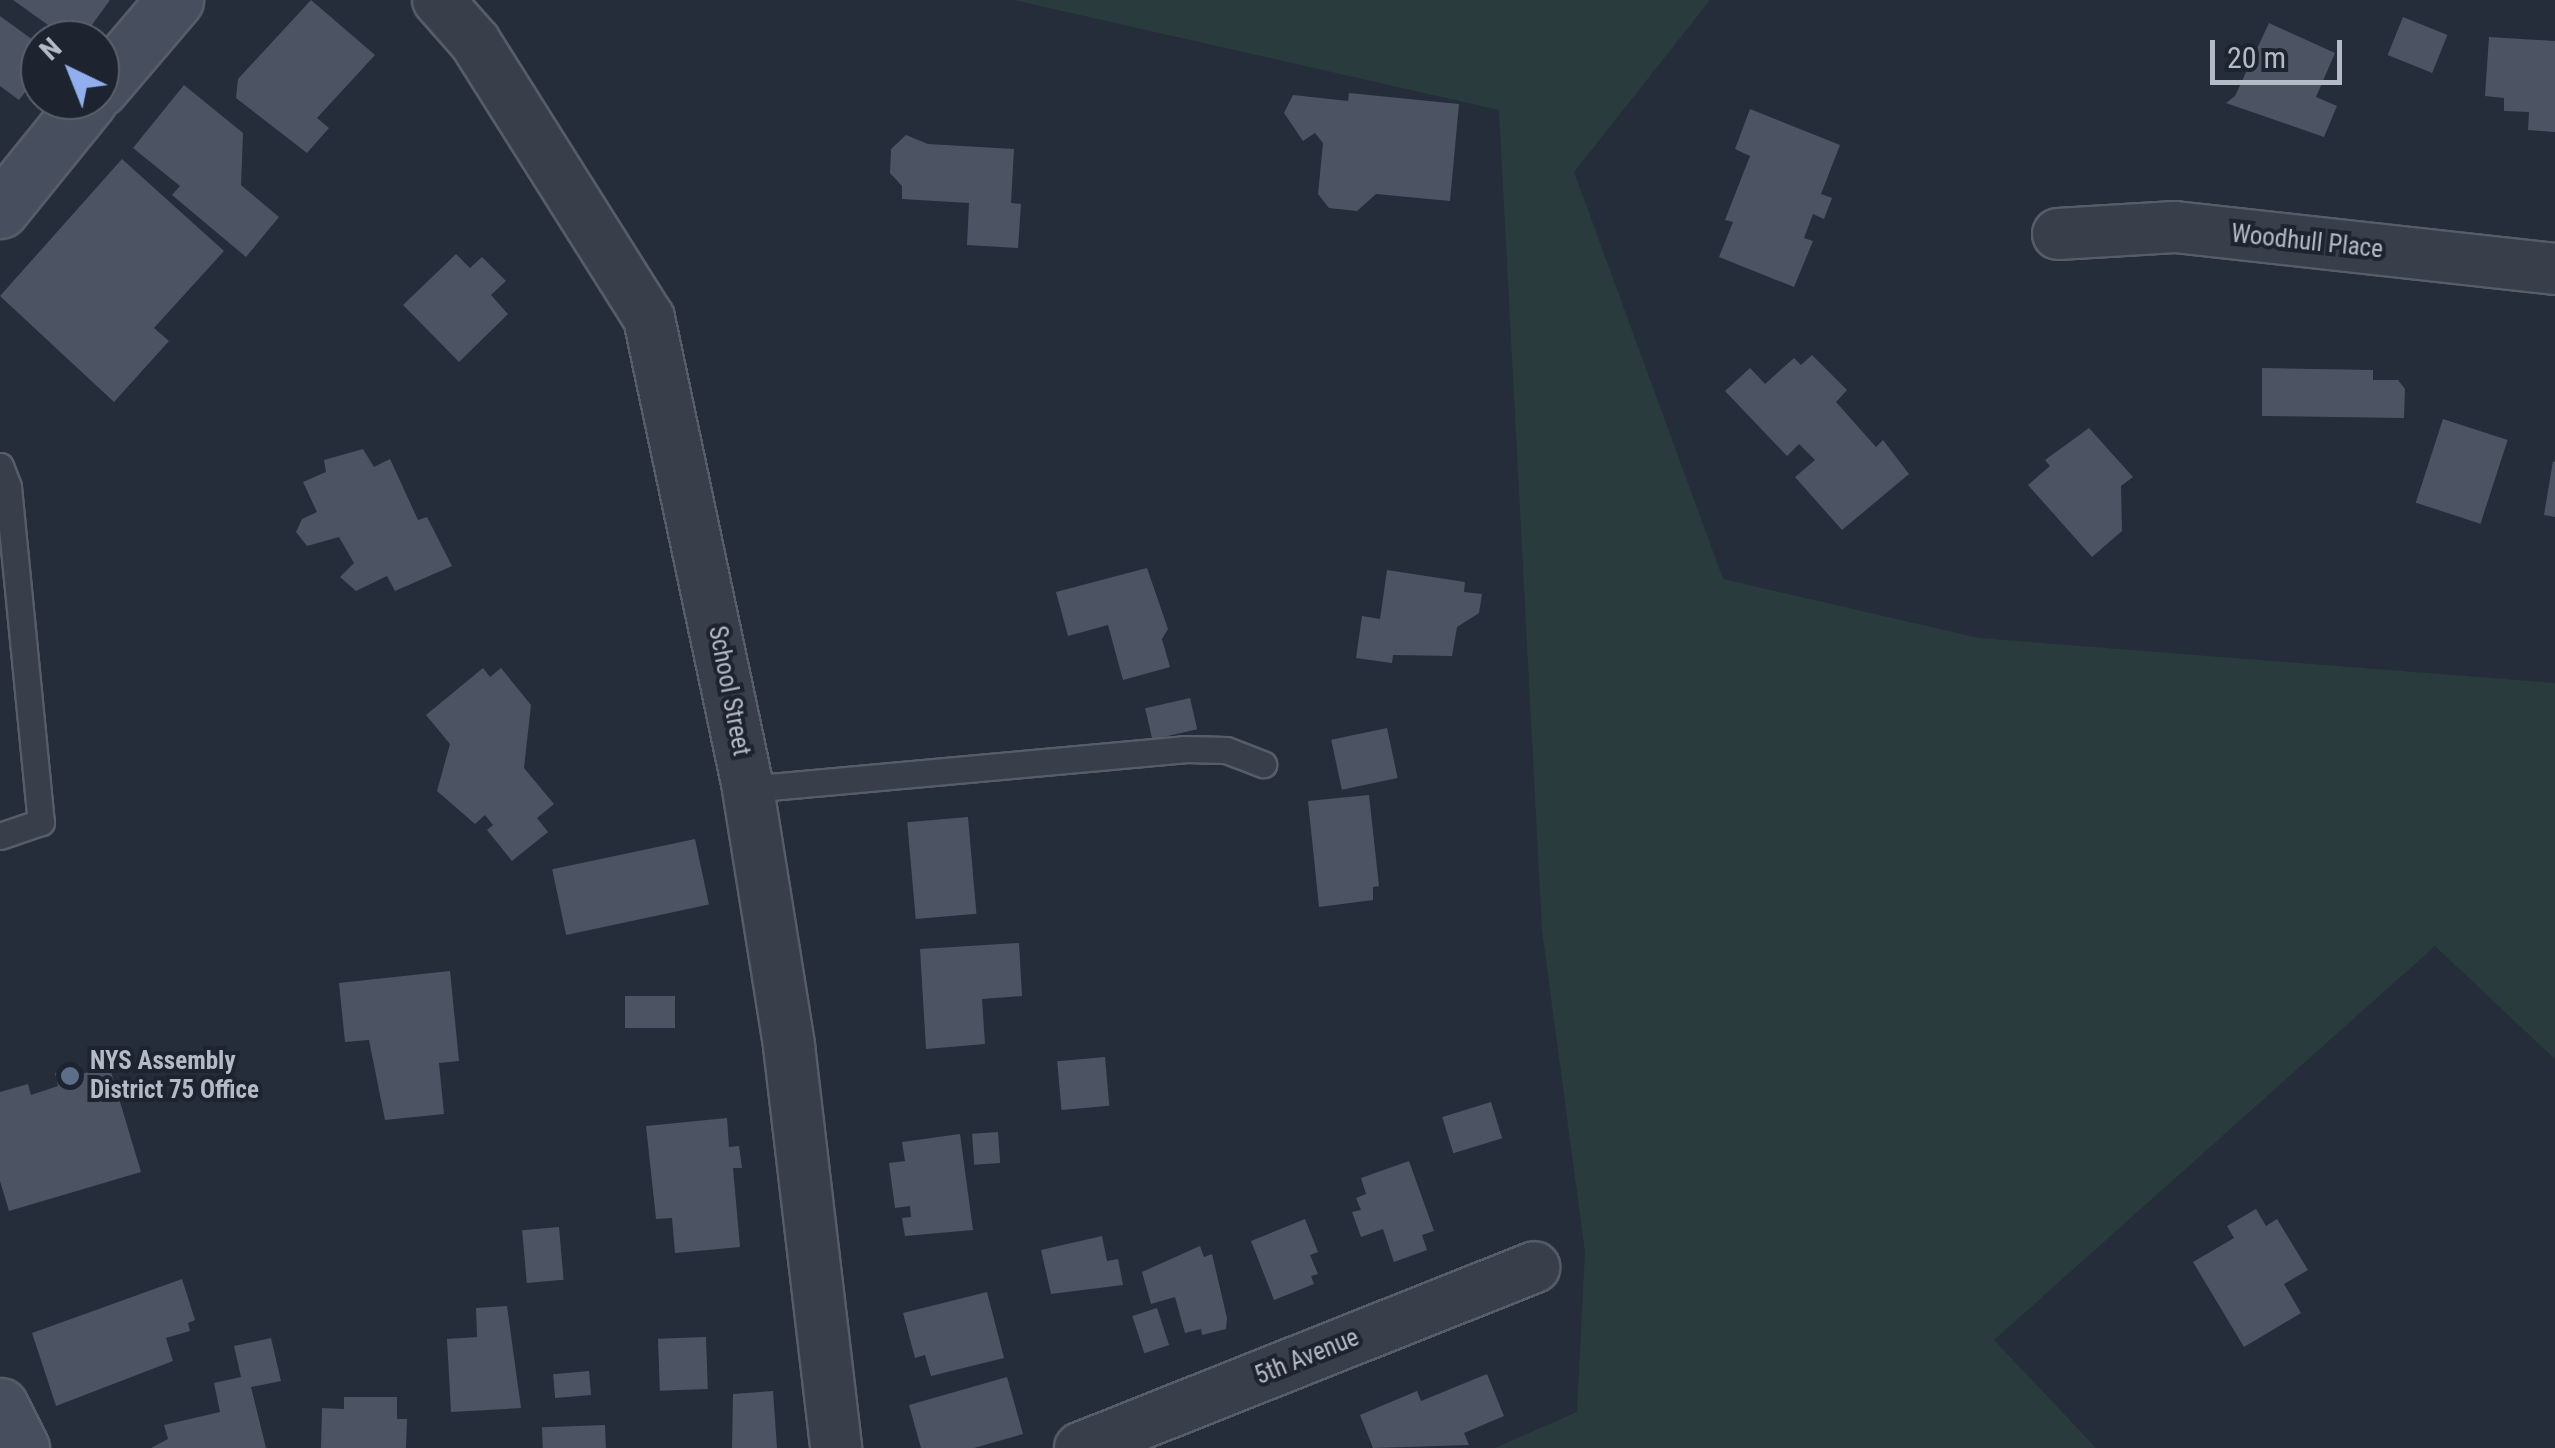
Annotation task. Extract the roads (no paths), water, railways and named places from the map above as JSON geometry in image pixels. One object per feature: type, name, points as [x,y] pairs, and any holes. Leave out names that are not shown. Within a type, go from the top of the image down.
[{"type":"street","points":[[120,65],[175,0]]},
{"type":"street","name":"School Street","points":[[438,0],[474,42],[649,318],[748,788],[789,1046],[836,1448]]},
{"type":"street","points":[[0,210],[74,120]]},
{"type":"street","name":"Woodhull Place","points":[[2058,234],[2175,227],[2555,269]]},
{"type":"street","name":"5th Avenue","points":[[1080,1448],[1534,1266]]},
{"type":"street","points":[[0,1406],[21,1448]]},
{"type":"lane","points":[[0,466],[8,487],[41,822],[0,836]]},
{"type":"lane","points":[[748,788],[1184,749],[1226,750],[1263,764]]},
{"type":"place","name":"NYS Assembly District 75 Office","points":[[70,1076]]}]
